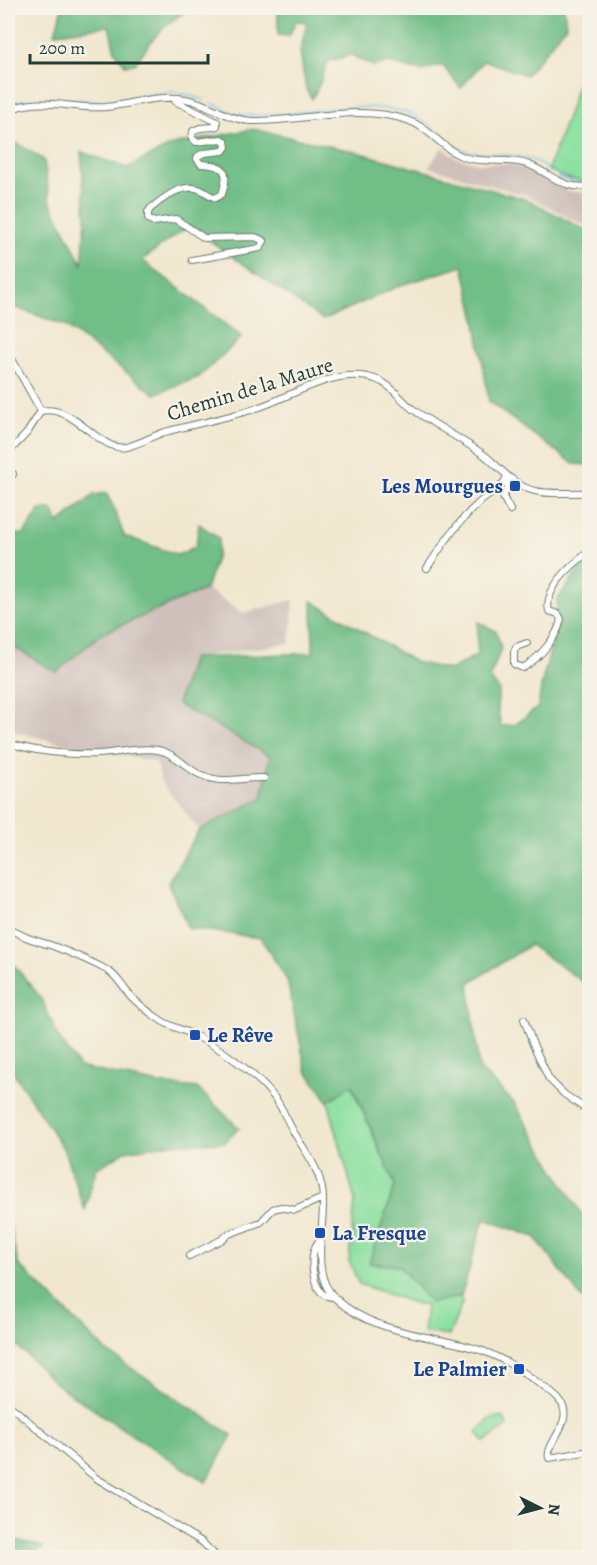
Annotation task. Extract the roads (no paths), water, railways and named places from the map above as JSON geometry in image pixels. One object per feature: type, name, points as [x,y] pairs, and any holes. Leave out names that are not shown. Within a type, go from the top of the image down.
[{"type":"street","points":[[8,111],[39,102],[94,107],[174,98],[191,100],[233,118],[248,121],[340,113],[393,116],[428,130],[448,148],[463,157],[525,164],[562,184],[578,187],[590,186]]},
{"type":"street","points":[[174,98],[217,122],[217,126],[214,127],[195,129],[192,138],[196,142],[221,139],[225,141],[226,147],[223,151],[204,153],[196,159],[201,164],[223,168],[226,172],[226,183],[222,194],[216,198],[201,189],[191,187],[172,192],[151,208],[148,212],[148,219],[154,222],[176,219],[204,238],[255,237],[264,242],[260,248],[192,260]]},
{"type":"street","points":[[8,352],[41,411],[27,433],[8,453]]},
{"type":"street","name":"Chemin de la Maure","points":[[41,411],[64,413],[110,444],[122,448],[162,433],[258,408],[331,380],[353,377],[372,378],[389,387],[412,409],[484,455],[509,478],[535,491],[590,493]]},
{"type":"street","points":[[509,478],[503,497],[510,510]]},
{"type":"street","points":[[427,568],[449,535],[466,515],[483,499],[500,489],[509,478]]},
{"type":"street","points":[[527,643],[516,647],[514,652],[514,664],[519,668],[530,664],[559,628],[561,618],[558,614],[549,611],[547,605],[565,572],[590,551]]},
{"type":"street","points":[[8,743],[49,752],[97,754],[159,750],[177,758],[200,775],[222,782],[248,777],[264,778]]},
{"type":"street","points":[[8,927],[25,937],[77,956],[108,971],[117,978],[130,995],[161,1020],[204,1040],[246,1070],[268,1090],[282,1108],[316,1166],[323,1198],[319,1240],[324,1276],[334,1298],[378,1324],[484,1351],[511,1364],[545,1388],[561,1403],[564,1414],[560,1429],[548,1451],[549,1458],[590,1451]]},
{"type":"street","points":[[524,1019],[549,1078],[564,1094],[590,1112]]},
{"type":"street","points":[[189,1256],[229,1234],[261,1222],[273,1209],[280,1207],[295,1210],[323,1198]]},
{"type":"street","points":[[8,1404],[96,1478],[202,1542],[218,1557]]},
{"type":"waterway","points":[[63,98],[107,102],[174,91],[204,100]]},
{"type":"waterway","points":[[8,106],[19,101],[58,97]]},
{"type":"waterway","points":[[213,104],[230,112]]},
{"type":"waterway","points":[[237,114],[258,115],[343,108],[385,108],[414,115],[458,148],[474,153],[525,158],[536,161],[552,173]]},
{"type":"waterway","points":[[558,177],[577,183],[590,181]]},
{"type":"place","name":"Les Mourgues","points":[[515,486]]},
{"type":"place","name":"Le Rêve","points":[[195,1035]]},
{"type":"place","name":"La Fresque","points":[[320,1233]]},
{"type":"place","name":"Le Palmier","points":[[519,1369]]}]
